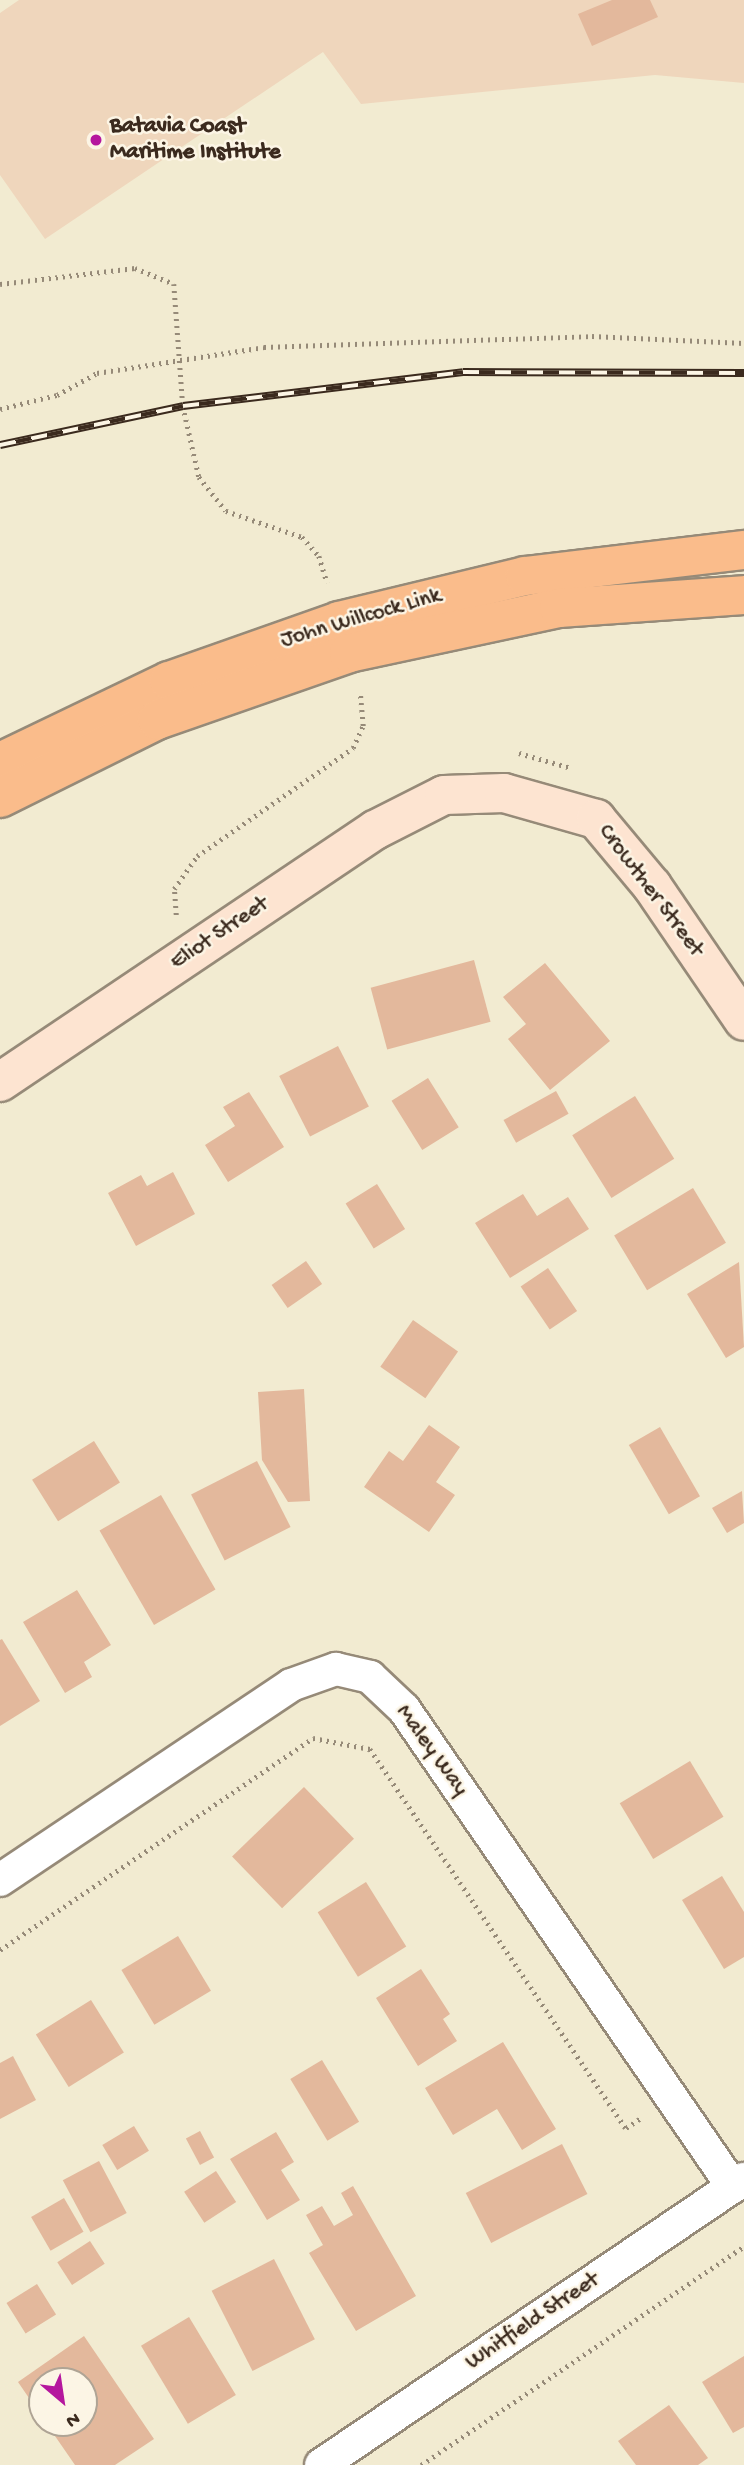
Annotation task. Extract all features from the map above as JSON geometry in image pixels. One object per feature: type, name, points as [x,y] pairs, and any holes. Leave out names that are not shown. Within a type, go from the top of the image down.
[{"type":"main road","name":"John Willcock Link","points":[[0,762],[169,681],[339,621],[525,576],[744,550]]},
{"type":"main road","name":"John Willcock Link","points":[[0,798],[157,720],[349,653],[559,608],[744,595]]},
{"type":"street","name":"Crowther Street","points":[[444,794],[504,793],[596,819],[652,886],[744,1021]]},
{"type":"street","name":"Eliot Street","points":[[0,1082],[374,830],[444,794]]},
{"type":"street","name":"Maley Way","points":[[0,1880],[291,1685],[337,1669],[370,1677],[404,1709],[738,2183]]},
{"type":"street","name":"Whitfield Street","points":[[321,2465],[738,2183]]},
{"type":"path","points":[[0,284],[135,268],[174,284],[180,358],[199,477],[226,511],[302,537],[318,556],[331,594]]},
{"type":"path","points":[[0,410],[57,395],[97,373],[264,347],[592,336],[744,342]]},
{"type":"path","points":[[176,916],[174,890],[197,856],[353,748],[364,707],[356,678]]},
{"type":"path","points":[[0,1950],[313,1738],[370,1749],[626,2128]]},
{"type":"path","points":[[421,2465],[744,2246]]},
{"type":"shaded area","name":"Batavia Coast Maritime Institute","points":[[19,0],[744,0],[744,83],[655,75],[361,104],[323,52],[45,239],[0,175],[0,13]]},
{"type":"building","points":[[612,0],[650,0],[658,17],[592,46],[578,14]]},
{"type":"building","points":[[474,960],[491,1022],[387,1050],[371,988]]},
{"type":"building","points":[[545,963],[610,1041],[550,1090],[508,1039],[526,1024],[503,997]]},
{"type":"building","points":[[338,1046],[369,1107],[310,1137],[279,1076]]},
{"type":"building","points":[[428,1078],[459,1127],[422,1150],[392,1101]]},
{"type":"building","points":[[556,1091],[569,1114],[516,1143],[504,1120]]},
{"type":"building","points":[[249,1092],[284,1147],[228,1182],[205,1145],[235,1126],[223,1107]]},
{"type":"building","points":[[635,1096],[674,1159],[611,1198],[572,1135]]},
{"type":"building","points":[[173,1172],[195,1214],[136,1246],[108,1193],[141,1175],[147,1186]]},
{"type":"building","points":[[377,1184],[405,1229],[374,1249],[346,1204]]},
{"type":"building","points":[[693,1188],[726,1243],[647,1290],[614,1235]]},
{"type":"building","points":[[523,1194],[537,1216],[568,1197],[589,1229],[510,1278],[475,1223]]},
{"type":"building","points":[[306,1261],[322,1284],[288,1308],[272,1285]]},
{"type":"building","points":[[739,1262],[744,1347],[726,1358],[687,1294]]},
{"type":"building","points":[[548,1268],[577,1311],[550,1330],[521,1286]]},
{"type":"building","points":[[413,1320],[458,1352],[425,1398],[380,1367]]},
{"type":"building","points":[[304,1389],[310,1501],[288,1502],[262,1460],[258,1392]]},
{"type":"building","points":[[429,1425],[460,1447],[436,1482],[455,1495],[429,1532],[364,1487],[389,1451],[403,1461]]},
{"type":"building","points":[[660,1427],[700,1496],[669,1514],[629,1445]]},
{"type":"building","points":[[94,1441],[120,1483],[58,1521],[32,1480]]},
{"type":"building","points":[[257,1461],[291,1527],[225,1561],[191,1495]]},
{"type":"building","points":[[742,1491],[744,1523],[727,1533],[712,1508]]},
{"type":"building","points":[[161,1495],[216,1589],[154,1625],[100,1530]]},
{"type":"building","points":[[77,1590],[111,1645],[84,1662],[92,1677],[65,1693],[23,1622]]},
{"type":"building","points":[[2,1639],[40,1701],[0,1726],[0,1640]]},
{"type":"building","points":[[690,1761],[723,1817],[653,1859],[620,1803]]},
{"type":"building","points":[[304,1787],[354,1839],[282,1908],[232,1856]]},
{"type":"building","points":[[722,1876],[744,1912],[744,1957],[724,1969],[682,1900]]},
{"type":"building","points":[[366,1882],[406,1946],[358,1977],[318,1912]]},
{"type":"building","points":[[178,1936],[211,1991],[154,2025],[121,1970]]},
{"type":"building","points":[[421,1969],[450,2014],[443,2019],[457,2041],[418,2066],[376,1998]]},
{"type":"building","points":[[91,2000],[124,2053],[69,2087],[36,2034]]},
{"type":"building","points":[[503,2042],[556,2129],[522,2150],[497,2109],[453,2135],[425,2088]]},
{"type":"building","points":[[13,2056],[36,2100],[0,2119],[0,2063]]},
{"type":"building","points":[[322,2060],[359,2122],[327,2141],[290,2079]]},
{"type":"building","points":[[134,2126],[149,2151],[117,2170],[102,2145]]},
{"type":"building","points":[[200,2131],[214,2157],[200,2165],[186,2139]]},
{"type":"building","points":[[276,2132],[294,2162],[281,2170],[300,2200],[267,2220],[230,2159]]},
{"type":"building","points":[[562,2144],[587,2194],[491,2243],[466,2193]]},
{"type":"building","points":[[99,2161],[127,2213],[90,2232],[63,2180]]},
{"type":"building","points":[[216,2171],[236,2202],[204,2223],[184,2192]]},
{"type":"building","points":[[353,2186],[416,2296],[356,2331],[309,2253],[323,2245],[306,2215],[322,2206],[334,2226],[353,2215],[341,2193]]},
{"type":"building","points":[[64,2198],[84,2232],[51,2251],[31,2217]]},
{"type":"building","points":[[90,2241],[105,2264],[72,2285],[57,2262]]},
{"type":"building","points":[[274,2259],[315,2339],[252,2371],[212,2291]]},
{"type":"building","points":[[37,2284],[56,2315],[26,2334],[6,2303]]},
{"type":"building","points":[[189,2317],[236,2395],[188,2424],[141,2346]]},
{"type":"building","points":[[84,2336],[154,2439],[115,2465],[75,2465],[56,2437],[98,2437],[98,2367],[40,2367]]},
{"type":"building","points":[[744,2356],[744,2427],[733,2433],[702,2382]]},
{"type":"building","points":[[28,2375],[28,2397],[18,2382]]},
{"type":"building","points":[[669,2405],[708,2458],[698,2465],[636,2465],[618,2441]]},
{"type":"railway","points":[[0,445],[183,406],[463,372],[744,373]]},
{"type":"place","name":"Batavia Coast Maritime Institute","points":[[96,140]]}]
